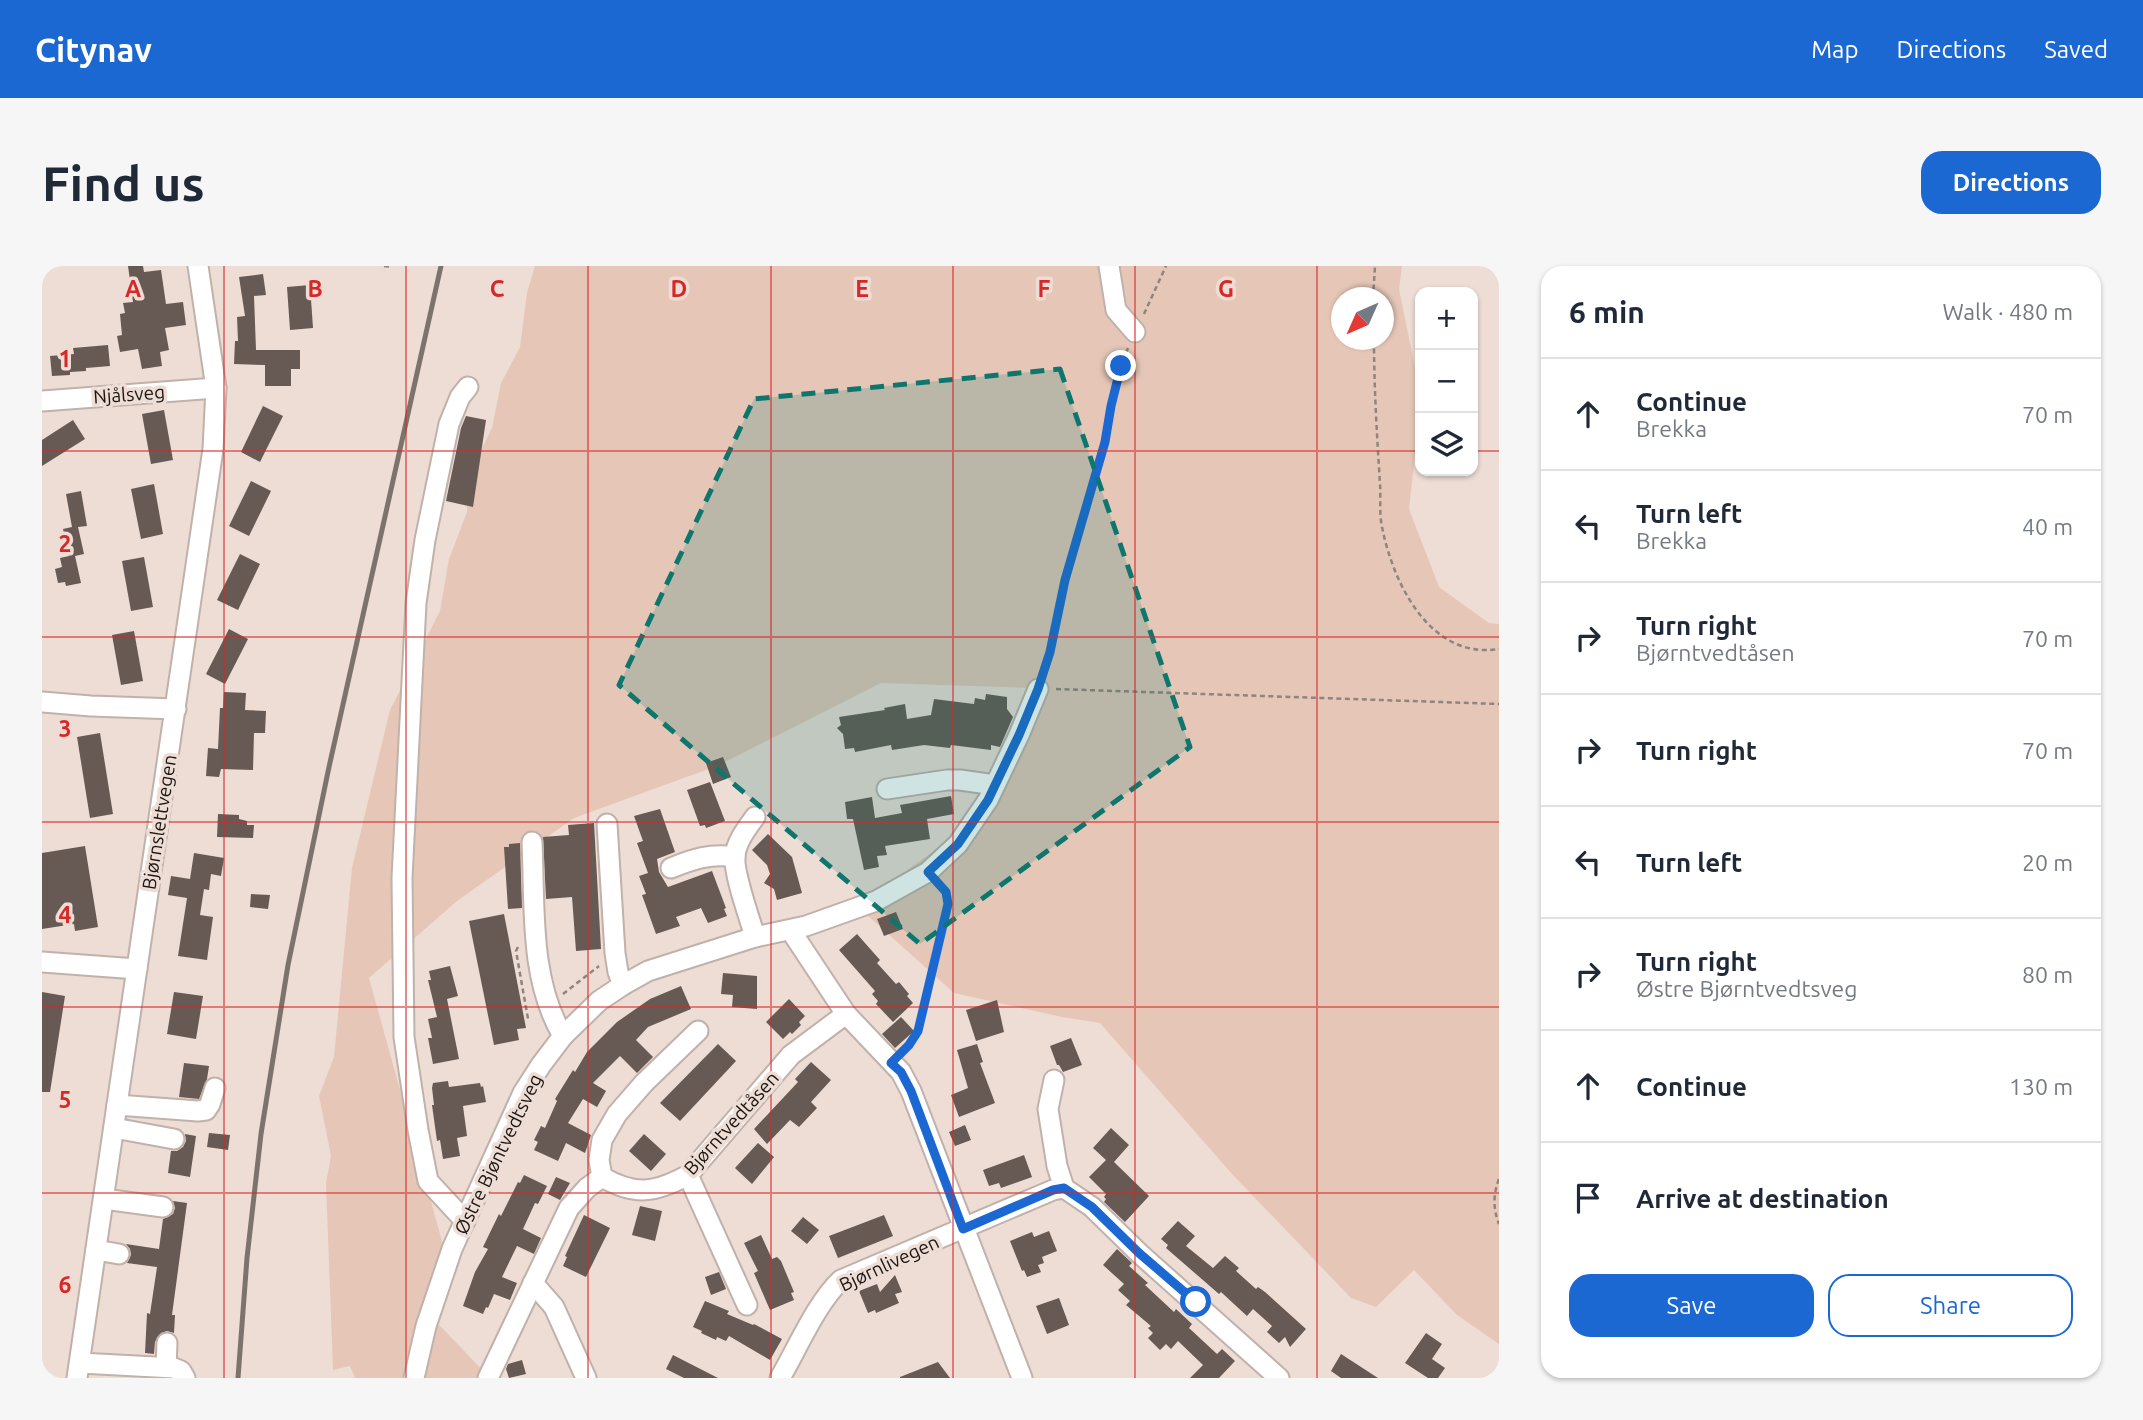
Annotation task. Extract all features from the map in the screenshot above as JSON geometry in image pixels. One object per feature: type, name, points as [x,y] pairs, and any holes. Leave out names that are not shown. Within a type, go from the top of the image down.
[{"type":"street","name":"Bjørnslettvegen","points":[[78,1371],[213,449],[216,388],[198,266]]},
{"type":"street","points":[[1109,266],[1116,310],[1135,332]]},
{"type":"street","points":[[464,1221],[429,1181],[418,1130],[404,1037],[402,877],[416,603],[425,540],[449,424],[456,404],[468,387]]},
{"type":"street","name":"Njålsveg","points":[[42,401],[216,388]]},
{"type":"street","name":"Østre Bjøntvedtsveg","points":[[414,1378],[419,1349],[437,1290],[464,1221],[523,1093],[563,1036],[600,1001],[648,971],[755,937],[799,929],[876,901],[928,872],[965,834],[988,800],[1038,689]]},
{"type":"street","points":[[42,702],[176,709]]},
{"type":"street","points":[[887,789],[947,780],[995,785]]},
{"type":"street","points":[[755,817],[739,842],[735,857],[736,870],[755,937]]},
{"type":"street","points":[[607,824],[615,953],[622,985]]},
{"type":"street","points":[[532,842],[537,956],[554,1022],[563,1036]]},
{"type":"street","points":[[671,868],[708,855],[735,857]]},
{"type":"street","points":[[799,929],[846,1014],[901,1072],[911,1091],[1022,1378]]},
{"type":"street","points":[[42,962],[137,969]]},
{"type":"street","name":"Bjørntvedtåsen","points":[[602,1177],[619,1187],[651,1190],[669,1185],[688,1175],[791,1055],[846,1014]]},
{"type":"street","points":[[488,1378],[569,1209],[587,1188],[602,1177],[599,1160],[602,1139],[617,1114],[644,1083],[698,1031]]},
{"type":"street","points":[[1054,1080],[1048,1109],[1057,1166],[1064,1188],[1092,1207],[1139,1253],[1279,1378]]},
{"type":"street","points":[[117,1105],[206,1110],[215,1088]]},
{"type":"street","points":[[114,1128],[174,1139]]},
{"type":"street","points":[[688,1175],[747,1305]]},
{"type":"street","name":"Bjørnlivegen","points":[[780,1378],[832,1288],[841,1280],[1053,1190],[1064,1188]]},
{"type":"street","points":[[104,1199],[163,1207]]},
{"type":"street","points":[[96,1250],[119,1254]]},
{"type":"street","points":[[533,1283],[554,1307],[586,1378]]},
{"type":"street","points":[[166,1367],[167,1343]]},
{"type":"street","points":[[78,1371],[166,1367],[181,1371],[185,1378]]},
{"type":"path","points":[[384,266],[392,267]]},
{"type":"path","points":[[1166,266],[1121,366],[1105,442],[1065,580],[1050,652],[1038,689],[1499,704]]},
{"type":"path","points":[[1374,287],[1375,266]]},
{"type":"path","points":[[1374,350],[1381,524],[1391,564],[1403,590],[1433,630],[1469,650],[1499,649]]},
{"type":"path","points":[[891,1063],[909,1045],[918,1031],[948,904],[946,892],[928,872]]},
{"type":"path","points":[[549,1004],[615,953]]},
{"type":"path","points":[[1499,1179],[1495,1187],[1494,1212],[1499,1224]]},
{"type":"highlighted area","points":[[1060,369],[1190,747],[920,944],[619,685],[754,399]]},
{"type":"shaded area","points":[[535,266],[1402,266],[1399,289],[1415,367],[1415,454],[1409,509],[1439,587],[1489,623],[1499,624],[1499,1344],[1457,1315],[1414,1270],[1376,1307],[1351,1298],[1232,1174],[1100,1023],[954,993],[857,906],[987,813],[1031,688],[881,683],[717,766],[574,818],[457,901],[369,978],[445,1252],[423,1308],[490,1378],[355,1378],[350,1366],[333,1370],[326,1183],[331,1156],[319,1096],[334,1057],[352,868],[390,710],[440,611],[449,559],[467,512],[468,476],[492,428],[501,383],[520,347],[527,293]]},
{"type":"building","points":[[128,266],[143,266],[144,272],[161,270],[166,304],[183,302],[186,325],[165,328],[169,350],[160,352],[162,366],[142,369],[138,349],[120,352],[117,336],[122,335],[120,314],[125,313],[123,303],[133,302]]},
{"type":"building","points":[[263,274],[266,295],[254,296],[256,350],[300,350],[300,369],[291,369],[291,386],[265,386],[265,365],[234,364],[235,341],[238,341],[237,317],[245,316],[239,277]]},
{"type":"building","points":[[310,285],[313,328],[290,330],[287,287]]},
{"type":"building","points":[[108,345],[110,366],[86,368],[86,371],[70,372],[70,375],[52,376],[50,356],[74,354],[73,348]]},
{"type":"building","points":[[263,406],[283,416],[260,462],[241,452]]},
{"type":"building","points":[[164,410],[173,460],[151,464],[142,414]]},
{"type":"building","points":[[466,416],[486,420],[473,507],[446,501],[461,428]]},
{"type":"building","points":[[73,420],[85,439],[42,466],[42,440]]},
{"type":"building","points":[[251,481],[271,491],[249,536],[229,526]]},
{"type":"building","points":[[154,484],[163,534],[141,539],[131,489]]},
{"type":"building","points":[[81,491],[87,526],[78,527],[84,554],[75,556],[81,583],[66,586],[65,582],[58,583],[55,569],[62,567],[60,558],[69,556],[63,529],[72,527],[66,494]]},
{"type":"building","points":[[240,554],[260,564],[238,610],[217,600]]},
{"type":"building","points":[[144,557],[153,607],[131,611],[122,561]]},
{"type":"building","points":[[229,629],[248,639],[225,684],[206,674]]},
{"type":"building","points":[[134,631],[143,681],[121,685],[112,635]]},
{"type":"building","points":[[224,692],[246,693],[245,710],[266,711],[265,733],[254,733],[253,770],[221,769],[219,777],[206,776],[208,748],[218,749],[220,708],[223,708]]},
{"type":"building","points":[[986,694],[1007,697],[1007,709],[1013,717],[1000,747],[991,745],[991,750],[924,745],[892,750],[891,745],[855,752],[854,748],[845,749],[843,734],[837,728],[841,725],[839,717],[905,704],[907,719],[931,715],[934,699],[974,704],[975,698],[985,700]]},
{"type":"building","points":[[100,733],[113,814],[90,818],[77,737]]},
{"type":"building","points":[[723,757],[731,777],[713,784],[706,763]]},
{"type":"building","points":[[710,782],[725,821],[706,828],[705,825],[700,826],[687,790]]},
{"type":"building","points":[[951,796],[954,814],[927,819],[930,839],[885,846],[887,855],[877,856],[879,867],[864,870],[853,819],[847,819],[845,802],[872,797],[875,818],[902,813],[900,805]]},
{"type":"building","points":[[660,809],[675,852],[657,859],[659,872],[668,887],[712,871],[727,916],[708,923],[701,908],[676,917],[680,926],[656,934],[642,895],[646,894],[639,876],[648,873],[637,843],[643,841],[634,816]]},
{"type":"building","points":[[218,814],[239,815],[239,819],[247,821],[247,825],[254,825],[253,838],[217,837]]},
{"type":"building","points":[[594,823],[601,949],[576,951],[572,897],[546,899],[543,837],[569,835],[568,825]]},
{"type":"building","points":[[768,834],[792,857],[802,893],[777,900],[774,889],[764,883],[770,874],[767,865],[752,850]]},
{"type":"building","points":[[520,843],[522,908],[508,909],[504,847]]},
{"type":"building","points":[[85,846],[98,927],[75,931],[74,924],[42,929],[42,853]]},
{"type":"building","points":[[194,853],[224,858],[221,876],[211,874],[209,890],[204,889],[200,915],[213,917],[207,960],[178,956],[187,898],[168,895],[171,876],[190,879]]},
{"type":"building","points":[[251,894],[270,895],[268,909],[250,907]]},
{"type":"building","points":[[896,912],[903,929],[884,936],[877,919]]},
{"type":"building","points":[[504,914],[526,1028],[517,1029],[519,1040],[494,1045],[469,921]]},
{"type":"building","points":[[857,934],[880,960],[877,963],[896,984],[899,982],[913,1003],[893,1022],[876,1004],[878,1001],[872,994],[875,991],[839,950]]},
{"type":"building","points":[[450,966],[458,996],[447,999],[459,1059],[433,1064],[428,1019],[437,1017],[428,980],[431,980],[429,971]]},
{"type":"building","points":[[723,973],[757,976],[757,1009],[732,1007],[733,995],[721,994]]},
{"type":"building","points":[[681,986],[691,1009],[648,1027],[636,1040],[653,1057],[637,1073],[620,1056],[593,1083],[606,1091],[597,1107],[583,1099],[568,1123],[591,1135],[585,1153],[566,1143],[558,1161],[534,1150],[538,1142],[534,1140],[541,1126],[545,1128],[557,1101],[555,1099],[587,1052],[617,1022],[650,999]]},
{"type":"building","points":[[42,992],[65,996],[50,1092],[42,1092]]},
{"type":"building","points":[[174,992],[203,996],[196,1039],[167,1034]]},
{"type":"building","points":[[789,999],[805,1016],[799,1022],[801,1025],[783,1039],[766,1022]]},
{"type":"building","points":[[997,1000],[1004,1032],[976,1041],[966,1010]]},
{"type":"building","points":[[901,1017],[914,1031],[895,1048],[882,1034]]},
{"type":"building","points":[[1071,1038],[1082,1065],[1063,1072],[1057,1065],[1050,1046]]},
{"type":"building","points":[[718,1044],[736,1061],[680,1121],[660,1103]]},
{"type":"building","points":[[977,1044],[983,1062],[980,1063],[995,1103],[959,1117],[951,1095],[968,1088],[957,1050]]},
{"type":"building","points":[[811,1062],[831,1080],[811,1102],[817,1108],[799,1127],[790,1120],[767,1144],[754,1129],[798,1082],[795,1079]]},
{"type":"building","points":[[184,1063],[209,1066],[199,1099],[179,1097]]},
{"type":"building","points":[[448,1081],[449,1087],[480,1083],[486,1102],[463,1106],[467,1136],[457,1138],[460,1156],[443,1159],[440,1140],[437,1141],[432,1088],[433,1083]]},
{"type":"building","points":[[965,1125],[971,1140],[955,1146],[949,1132]]},
{"type":"building","points":[[1111,1128],[1129,1145],[1114,1162],[1149,1196],[1125,1222],[1104,1202],[1106,1194],[1089,1177],[1106,1160],[1093,1148]]},
{"type":"building","points":[[209,1133],[230,1135],[228,1150],[207,1147]]},
{"type":"building","points":[[185,1134],[196,1136],[190,1177],[168,1173],[171,1151],[183,1147]]},
{"type":"building","points":[[644,1134],[666,1154],[651,1171],[629,1151]]},
{"type":"building","points":[[758,1143],[774,1157],[752,1184],[735,1168]]},
{"type":"building","points":[[1024,1155],[1032,1177],[1001,1188],[999,1183],[989,1186],[983,1170]]},
{"type":"building","points":[[524,1175],[547,1186],[538,1204],[535,1203],[523,1229],[541,1238],[534,1254],[517,1246],[502,1277],[517,1283],[510,1300],[494,1294],[483,1314],[463,1306],[475,1272],[488,1249],[483,1247],[499,1214],[501,1216]]},
{"type":"building","points":[[556,1177],[570,1183],[560,1200],[548,1194]]},
{"type":"building","points":[[173,1201],[187,1203],[172,1315],[175,1315],[174,1333],[161,1333],[155,1342],[154,1354],[145,1353],[147,1313],[150,1314],[157,1267],[127,1263],[131,1255],[126,1244],[159,1249],[163,1219],[173,1214]]},
{"type":"building","points":[[640,1206],[662,1211],[655,1241],[632,1235]]},
{"type":"building","points":[[584,1215],[610,1228],[586,1277],[563,1266]]},
{"type":"building","points":[[884,1215],[893,1236],[838,1258],[829,1236]]},
{"type":"building","points":[[803,1217],[819,1230],[807,1244],[791,1231]]},
{"type":"building","points":[[1178,1221],[1195,1236],[1186,1246],[1213,1268],[1225,1256],[1239,1268],[1236,1271],[1256,1289],[1258,1287],[1265,1292],[1306,1329],[1290,1347],[1285,1337],[1279,1343],[1267,1332],[1272,1326],[1253,1309],[1247,1316],[1166,1248],[1168,1245],[1161,1239]]},
{"type":"building","points":[[1049,1231],[1057,1251],[1042,1257],[1044,1263],[1038,1265],[1041,1272],[1027,1277],[1010,1241],[1032,1232],[1034,1237]]},
{"type":"building","points":[[761,1235],[772,1259],[777,1257],[781,1261],[794,1292],[791,1293],[794,1300],[770,1310],[754,1273],[758,1271],[744,1243]]},
{"type":"building","points":[[1117,1249],[1132,1263],[1129,1266],[1148,1283],[1145,1285],[1174,1312],[1176,1309],[1192,1324],[1189,1328],[1217,1354],[1222,1349],[1235,1361],[1219,1378],[1190,1378],[1203,1365],[1178,1341],[1171,1349],[1166,1344],[1160,1350],[1148,1338],[1153,1333],[1148,1328],[1151,1326],[1126,1305],[1130,1301],[1118,1290],[1124,1284],[1103,1265]]},
{"type":"building","points":[[719,1272],[726,1289],[711,1295],[705,1277]]},
{"type":"building","points":[[895,1275],[902,1292],[895,1294],[899,1303],[876,1313],[875,1310],[868,1313],[859,1291],[877,1284],[880,1292]]},
{"type":"building","points":[[1059,1298],[1069,1325],[1047,1334],[1036,1306]]},
{"type":"building","points":[[705,1301],[782,1339],[770,1360],[729,1336],[726,1341],[717,1337],[716,1340],[693,1327]]},
{"type":"building","points":[[1426,1333],[1442,1344],[1432,1359],[1445,1368],[1438,1378],[1428,1378],[1405,1363]]},
{"type":"building","points":[[1341,1354],[1378,1378],[1341,1378],[1331,1371]]},
{"type":"building","points":[[673,1355],[718,1378],[684,1378],[666,1369]]},
{"type":"building","points":[[522,1360],[526,1374],[509,1378],[506,1369],[508,1364]]},
{"type":"building","points":[[938,1362],[950,1378],[900,1378],[900,1377]]},
{"type":"railway","points":[[238,1378],[247,1258],[261,1134],[288,965],[329,767],[441,266]]},
{"type":"route","points":[[1121,366],[1105,442],[1065,580],[1050,652],[1038,689],[988,800],[958,844],[928,872],[946,892],[948,904],[918,1031],[909,1045],[891,1063],[901,1072],[911,1091],[963,1229],[1053,1190],[1064,1188],[1092,1207],[1139,1253],[1196,1302]]}]
